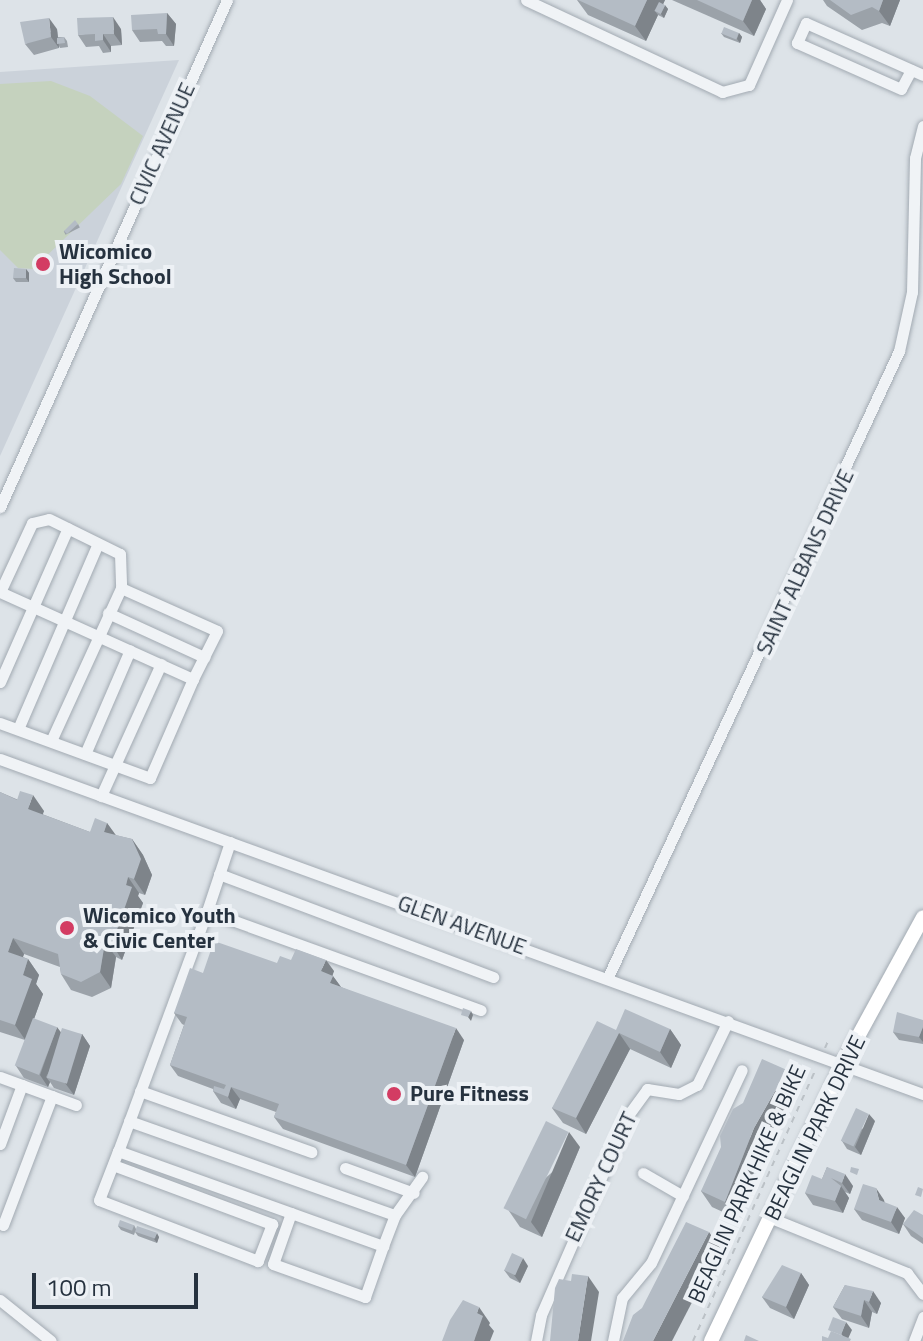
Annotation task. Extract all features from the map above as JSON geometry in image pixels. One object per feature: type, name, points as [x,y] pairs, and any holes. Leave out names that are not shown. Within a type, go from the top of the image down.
[{"type":"main road","name":"BEAGLIN PARK DRIVE","points":[[711,1341],[843,1064],[923,917]]},
{"type":"street","name":"CIVIC AVENUE","points":[[0,507],[227,0]]},
{"type":"street","points":[[526,0],[722,92],[749,85],[787,0]]},
{"type":"street","points":[[911,70],[901,89],[797,43],[806,23],[923,75]]},
{"type":"street","name":"SAINT ALBANS DRIVE","points":[[608,977],[899,351],[912,292],[915,158],[923,126]]},
{"type":"street","points":[[51,741],[97,635],[121,588],[120,554],[49,519],[32,523],[0,592],[97,635],[193,679]]},
{"type":"street","points":[[0,682],[68,528]]},
{"type":"street","points":[[18,729],[98,543]]},
{"type":"street","points":[[0,723],[150,778],[217,631],[121,588]]},
{"type":"street","points":[[108,613],[204,657]]},
{"type":"street","points":[[85,754],[130,650]]},
{"type":"street","points":[[101,796],[161,664]]},
{"type":"street","name":"GLEN AVENUE","points":[[0,759],[608,977],[923,1094]]},
{"type":"street","points":[[113,1165],[272,1224],[258,1261],[99,1200],[230,842]]},
{"type":"street","points":[[219,874],[493,977]]},
{"type":"street","points":[[207,911],[481,1010]]},
{"type":"street","name":"EMORY COURT","points":[[536,1341],[541,1315],[629,1114],[647,1089],[679,1094],[697,1085],[728,1021]]},
{"type":"street","points":[[613,1341],[622,1298],[651,1263],[742,1070]]},
{"type":"street","points":[[0,1077],[76,1105]]},
{"type":"street","points":[[0,1144],[22,1085]]},
{"type":"street","points":[[140,1091],[311,1152]]},
{"type":"street","points":[[3,1225],[52,1096]]},
{"type":"street","points":[[129,1121],[395,1215]]},
{"type":"street","points":[[118,1151],[383,1246]]},
{"type":"street","points":[[345,1168],[414,1193]]},
{"type":"street","points":[[643,1173],[683,1196]]},
{"type":"street","points":[[291,1213],[273,1264],[365,1297],[395,1215],[414,1193],[422,1177]]},
{"type":"street","points":[[771,1218],[907,1273],[923,1294]]},
{"type":"street","points":[[0,1300],[51,1341]]},
{"type":"street","points":[[914,1341],[923,1317]]},
{"type":"path","name":"BEAGLIN PARK HIKE & BIKE","points":[[693,1341],[829,1039]]},
{"type":"shaded area","name":"Wicomico High School","points":[[179,60],[0,456],[0,72]]},
{"type":"green space","points":[[51,81],[90,96],[143,136],[121,184],[33,269],[18,268],[0,250],[0,84]]},
{"type":"building","points":[[578,0],[647,0],[635,26]]},
{"type":"building","points":[[697,0],[752,0],[743,21]]},
{"type":"building","points":[[830,0],[883,0],[879,11],[872,7],[851,15]]},
{"type":"building","points":[[659,2],[665,5],[661,14],[654,11]]},
{"type":"building","points":[[167,13],[166,34],[158,34],[157,29],[132,30],[131,15]]},
{"type":"building","points":[[113,17],[114,34],[103,34],[103,40],[95,41],[95,34],[78,35],[77,18]]},
{"type":"building","points":[[49,18],[51,37],[25,44],[20,22]]},
{"type":"building","points":[[724,27],[739,33],[736,39],[721,33]]},
{"type":"building","points":[[64,37],[65,43],[57,44],[57,38]]},
{"type":"building","points":[[75,220],[78,224],[67,234],[64,231]]},
{"type":"building","points":[[14,268],[26,269],[26,278],[13,278]]},
{"type":"building","name":"Wicomico Youth & Civic Center","points":[[20,791],[33,795],[28,809],[90,832],[95,818],[107,823],[104,832],[132,839],[141,859],[134,879],[128,877],[126,885],[132,887],[112,944],[105,942],[100,972],[81,982],[61,974],[58,954],[13,938],[8,952],[28,959],[23,975],[32,979],[15,1025],[0,1020],[0,792],[17,800]]},
{"type":"building","points":[[214,941],[277,963],[280,956],[291,960],[296,949],[326,960],[321,971],[333,976],[330,983],[456,1028],[406,1165],[274,1117],[279,1104],[231,1087],[228,1097],[213,1091],[214,1086],[224,1089],[226,1085],[170,1065],[187,1017],[174,1013],[190,968],[203,973]]},
{"type":"building","points":[[463,1008],[471,1011],[468,1017],[461,1015]]},
{"type":"building","points":[[625,1009],[670,1029],[660,1052],[619,1033],[576,1118],[552,1108],[597,1021],[616,1030]]},
{"type":"building","points":[[897,1012],[923,1020],[919,1037],[893,1032]]},
{"type":"building","points":[[33,1018],[57,1027],[39,1075],[15,1066]]},
{"type":"building","points":[[62,1028],[82,1034],[67,1084],[47,1078]]},
{"type":"building","points":[[762,1059],[787,1070],[754,1128],[725,1202],[701,1191],[721,1147],[720,1136],[733,1109],[743,1103]]},
{"type":"building","points":[[856,1108],[869,1114],[853,1147],[841,1141]]},
{"type":"building","points":[[546,1121],[568,1132],[526,1219],[503,1208]]},
{"type":"building","points":[[827,1167],[845,1174],[842,1183],[831,1178],[841,1186],[835,1201],[805,1193],[812,1175],[822,1179]]},
{"type":"building","points":[[851,1167],[859,1169],[857,1175],[850,1172]]},
{"type":"building","points":[[863,1184],[876,1188],[879,1200],[897,1207],[891,1222],[854,1209]]},
{"type":"building","points":[[918,1187],[923,1189],[921,1197],[915,1195]]},
{"type":"building","points":[[914,1210],[923,1215],[923,1238],[903,1224]]},
{"type":"building","points":[[120,1220],[134,1225],[132,1231],[118,1226]]},
{"type":"building","points":[[686,1222],[709,1232],[653,1341],[623,1341],[633,1315],[642,1308]]},
{"type":"building","points":[[137,1226],[157,1233],[155,1239],[135,1232]]},
{"type":"building","points":[[512,1253],[523,1258],[515,1275],[504,1270]]},
{"type":"building","points":[[782,1265],[801,1273],[786,1307],[762,1297]]},
{"type":"building","points":[[572,1274],[588,1276],[578,1341],[550,1341],[555,1288],[559,1279],[571,1281]]},
{"type":"building","points":[[845,1285],[873,1291],[869,1302],[864,1300],[861,1316],[833,1307]]},
{"type":"building","points":[[463,1300],[479,1307],[477,1313],[483,1316],[474,1341],[442,1341],[450,1320]]},
{"type":"building","points":[[833,1317],[846,1322],[841,1335],[828,1330]]},
{"type":"building","points":[[831,1331],[851,1339],[822,1341],[822,1336],[828,1338]]},
{"type":"building","points":[[746,1335],[759,1341],[744,1341]]},
{"type":"place","name":"Wicomico High School","points":[[43,264]]},
{"type":"place","name":"Wicomico Youth & Civic Center","points":[[67,928]]},
{"type":"place","name":"Pure Fitness","points":[[394,1094]]}]
